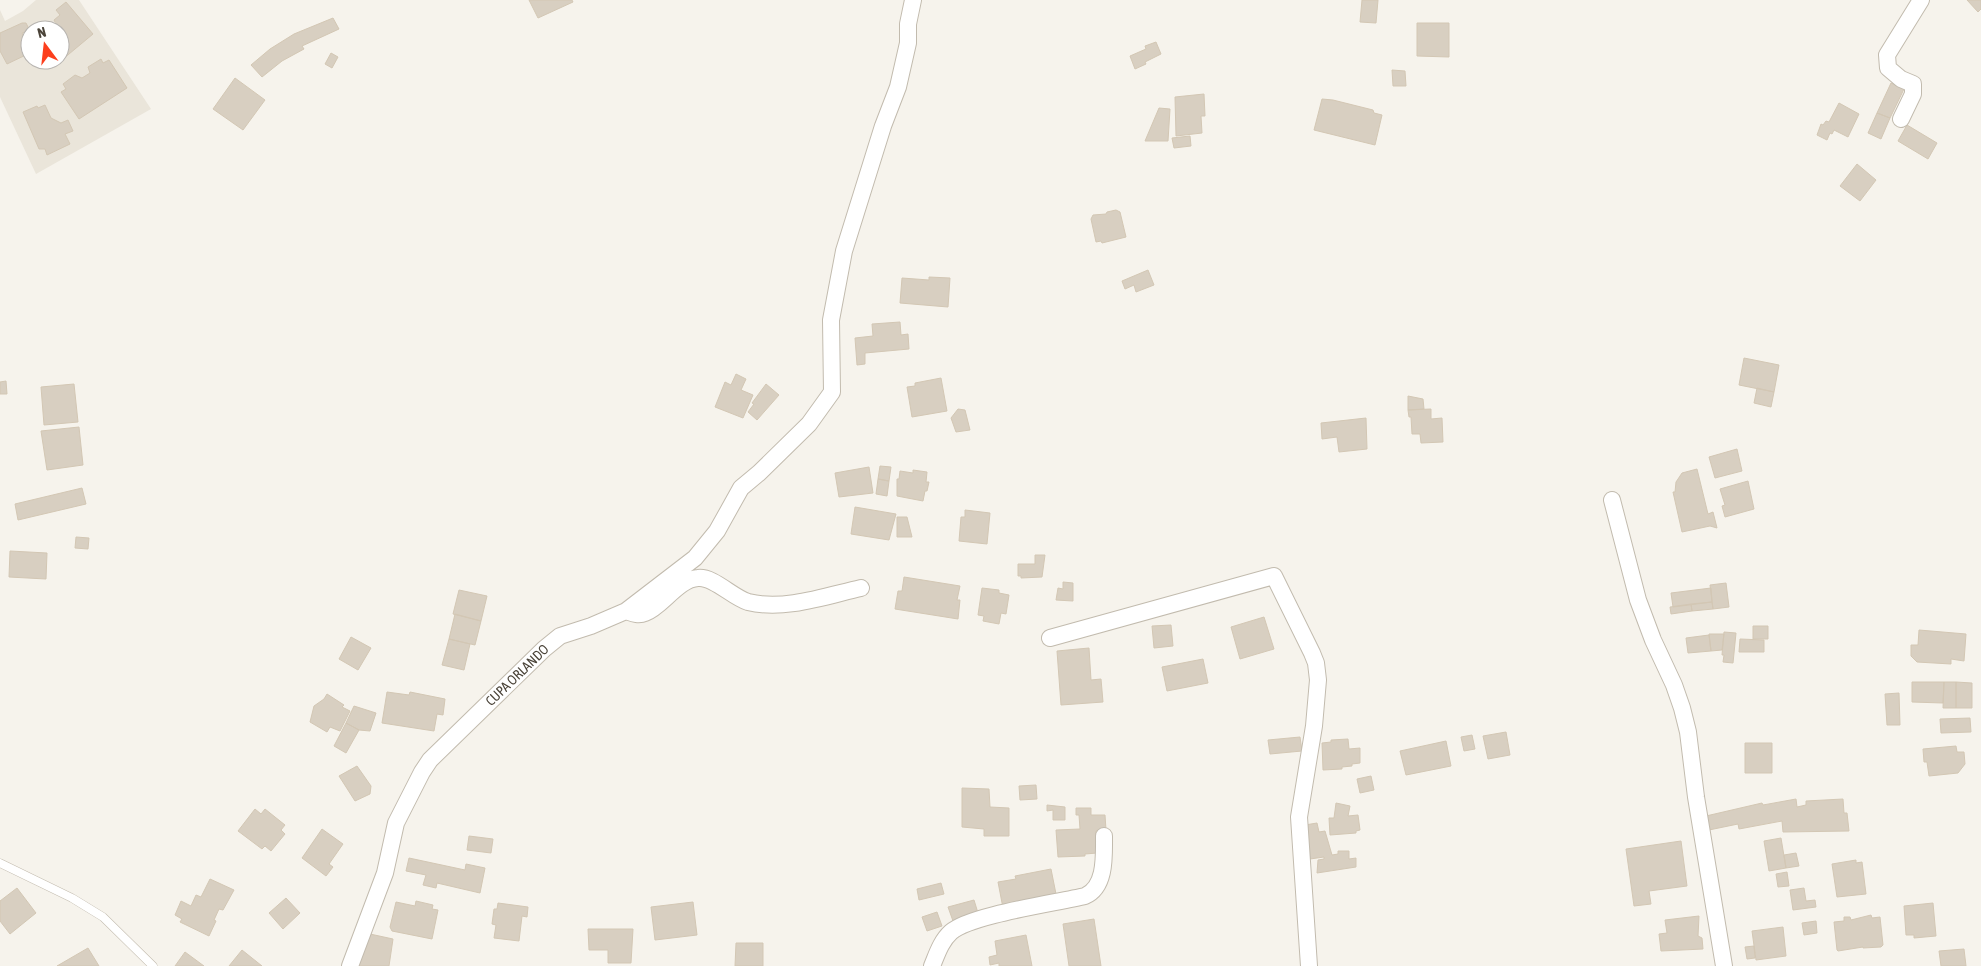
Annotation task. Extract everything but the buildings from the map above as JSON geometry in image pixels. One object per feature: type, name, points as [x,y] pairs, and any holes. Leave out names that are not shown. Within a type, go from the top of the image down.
[{"type":"street","name":"CUPA ORLANDO","points":[[350,966],[385,873],[396,823],[430,760],[544,649],[560,636],[591,626],[626,611],[695,558],[717,532],[741,488],[809,424],[832,392],[830,320],[844,251],[883,126],[898,87],[908,43],[908,24],[912,0]]},
{"type":"street","points":[[1901,119],[1913,94],[1913,84],[1901,79],[1888,68],[1887,55],[1921,0]]},
{"type":"street","points":[[1612,500],[1638,600],[1682,708],[1688,732],[1696,797],[1724,966]]},
{"type":"street","points":[[1050,638],[1274,576],[1312,653],[1316,664],[1318,680],[1314,726],[1299,817],[1309,966]]},
{"type":"street","points":[[626,611],[636,614],[646,613],[686,582],[695,578],[705,577],[747,602],[767,605],[792,603],[861,588]]},
{"type":"street","points":[[932,966],[942,943],[957,928],[988,917],[1093,893],[1099,884],[1104,855],[1104,836]]},
{"type":"lane","points":[[0,863],[72,898],[103,917],[153,966]]},
{"type":"shaded area","points":[[36,0],[79,0],[151,109],[36,174],[0,97],[0,10],[5,21],[23,11]]}]
